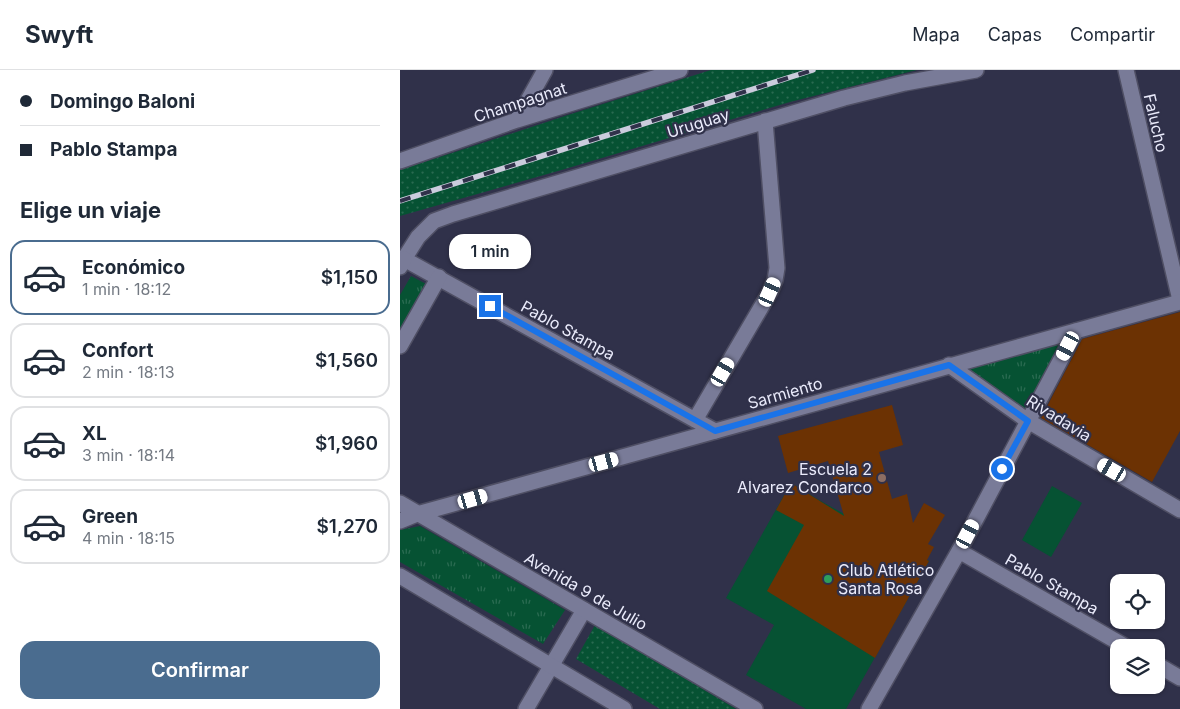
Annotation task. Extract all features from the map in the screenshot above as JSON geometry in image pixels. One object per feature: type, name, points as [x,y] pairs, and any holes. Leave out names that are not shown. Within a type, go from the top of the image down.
[{"type":"street","points":[[517,120],[545,70]]},
{"type":"street","name":"Champagnat","points":[[400,161],[517,120],[680,70]]},
{"type":"street","name":"Uruguay","points":[[402,263],[418,237],[434,221],[852,96],[976,70]]},
{"type":"street","name":"Falucho","points":[[1126,70],[1180,301]]},
{"type":"street","points":[[695,420],[770,292],[775,280],[777,268],[765,121]]},
{"type":"street","name":"Pablo Stampa","points":[[402,263],[439,278],[715,431]]},
{"type":"street","points":[[400,346],[439,278]]},
{"type":"street","name":"Sarmiento","points":[[400,521],[417,514],[1180,301]]},
{"type":"street","points":[[869,709],[959,551],[1076,331]]},
{"type":"street","name":"Rivadavia","points":[[949,365],[1028,421],[1180,510]]},
{"type":"street","name":"Avenida 9 de Julio","points":[[400,503],[755,709]]},
{"type":"street","name":"Pablo Stampa","points":[[959,551],[1112,639]]},
{"type":"street","points":[[400,576],[624,709]]},
{"type":"street","points":[[526,709],[584,610]]},
{"type":"street","points":[[1165,669],[1180,678]]},
{"type":"green space","points":[[711,70],[917,70],[790,102],[400,216],[400,170]]},
{"type":"green space","points":[[411,276],[428,285],[400,333],[400,295]]},
{"type":"green space","points":[[1070,335],[1027,415],[956,366]]},
{"type":"green space","name":"Club Atlético Santa Rosa","points":[[791,483],[929,561],[846,709],[806,709],[746,675],[774,625],[726,598]]},
{"type":"green space","points":[[1052,486],[1082,503],[1051,557],[1022,540]]},
{"type":"green space","points":[[420,526],[565,610],[543,644],[400,562],[400,530]]},
{"type":"green space","points":[[595,625],[736,709],[660,709],[576,659]]},
{"type":"building","points":[[1180,312],[1180,431],[1152,482],[1041,418],[1082,339]]},
{"type":"building","points":[[892,405],[903,445],[879,452],[892,499],[907,494],[913,523],[924,503],[945,515],[928,544],[934,547],[927,560],[929,561],[875,658],[767,591],[804,525],[776,510],[791,483],[844,516],[828,461],[788,473],[778,436]]},
{"type":"railway","points":[[400,201],[813,70]]},
{"type":"place","name":"Escuela 2 Alvarez Condarco","points":[[882,478]]},
{"type":"place","name":"Club Atlético Santa Rosa","points":[[828,579]]},
{"type":"route","points":[[490,306],[715,431],[949,365],[1028,421],[1002,469]]}]
